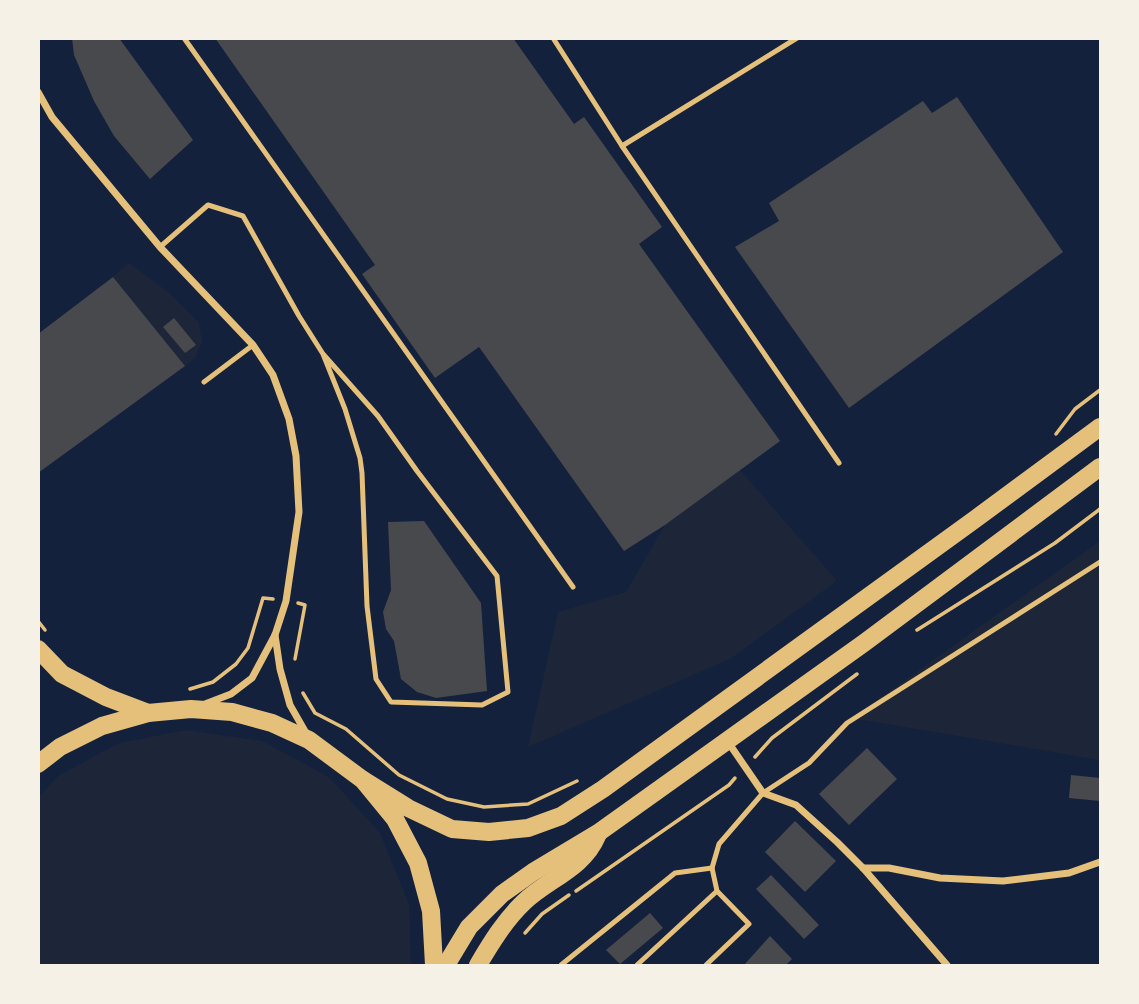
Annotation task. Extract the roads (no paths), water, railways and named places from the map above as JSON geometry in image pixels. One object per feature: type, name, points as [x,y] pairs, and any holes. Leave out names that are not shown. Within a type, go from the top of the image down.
[{"type":"main road","points":[[38,764],[60,747],[102,726],[148,713],[191,709],[232,712],[272,723],[309,740],[363,780],[408,808],[452,829],[489,832],[528,828],[561,816],[615,781],[1101,427]]},
{"type":"main road","points":[[446,965],[469,928],[502,894],[598,833],[864,643],[1101,467]]},
{"type":"main road","points":[[45,644],[62,674],[106,697],[148,713]]},
{"type":"main road","points":[[363,780],[395,819],[418,863],[431,911],[434,965]]},
{"type":"main road","points":[[478,965],[495,937],[524,902],[579,863],[593,846],[598,833]]},
{"type":"street","points":[[38,92],[52,117],[160,247],[253,345],[273,375],[289,419],[296,456],[299,512],[286,601],[275,635],[252,678],[231,694],[191,709]]},
{"type":"street","points":[[275,635],[280,669],[290,705],[309,740]]},
{"type":"street","points":[[727,741],[763,793],[796,805],[863,868],[947,965]]},
{"type":"street","points":[[863,868],[889,868],[940,878],[1003,881],[1069,873],[1101,862]]},
{"type":"lane","points":[[184,38],[573,587]]},
{"type":"lane","points":[[553,38],[622,146],[839,463]]},
{"type":"lane","points":[[622,146],[797,38]]},
{"type":"lane","points":[[160,247],[208,205],[243,216],[323,354],[378,416],[497,576],[508,692],[482,705],[391,702],[376,679],[367,606],[362,472],[357,444],[323,354]]},
{"type":"lane","points":[[204,382],[253,345]]},
{"type":"lane","points":[[706,965],[749,924],[716,891],[712,868],[719,844],[763,793],[809,764],[847,723],[1101,562]]},
{"type":"lane","points":[[561,965],[675,873],[712,868]]},
{"type":"lane","points":[[637,965],[716,891]]}]
